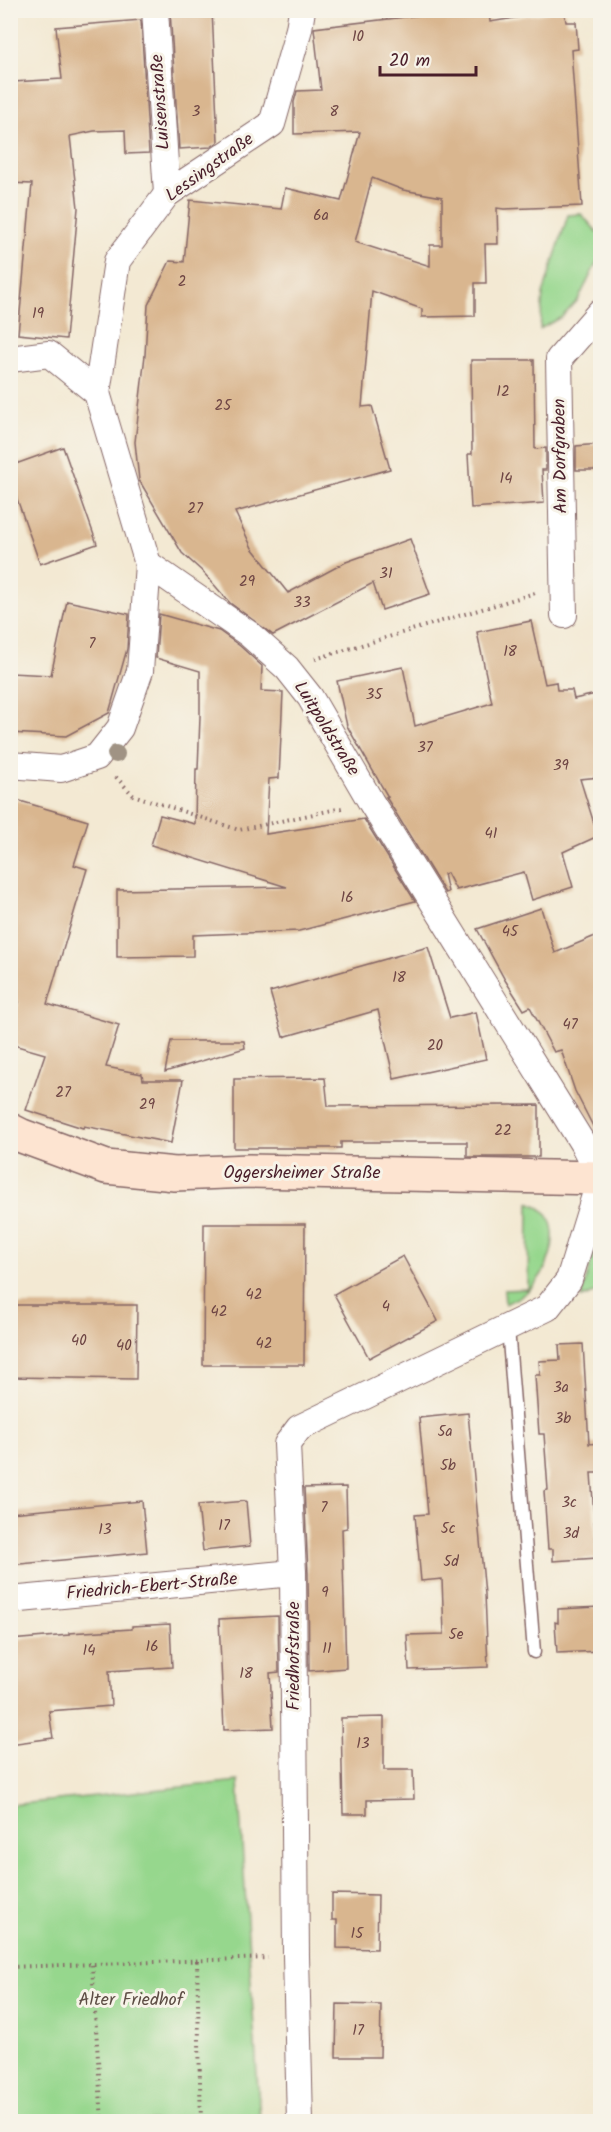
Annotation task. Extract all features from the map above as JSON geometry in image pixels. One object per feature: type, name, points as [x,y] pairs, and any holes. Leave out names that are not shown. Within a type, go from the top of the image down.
[{"type":"main road","name":"Oggersheimer Straße","points":[[10,1130],[106,1167],[175,1174],[249,1171],[600,1178]]},
{"type":"street","name":"Luisenstraße","points":[[155,10],[167,194]]},
{"type":"street","name":"Lessingstraße","points":[[97,393],[117,261],[167,194],[272,124],[299,29],[302,10]]},
{"type":"street","name":"Am Dorfgraben","points":[[564,615],[559,359],[600,312]]},
{"type":"street","points":[[10,359],[49,354],[97,393],[148,564],[140,671],[120,729],[97,757],[61,769],[10,765]]},
{"type":"street","name":"Luitpoldstraße","points":[[148,564],[249,634],[287,668],[310,697],[370,802],[583,1144],[600,1178]]},
{"type":"street","name":"Friedhofstraße","points":[[300,2121],[296,1956],[293,1573],[287,1444],[299,1428],[547,1308],[569,1280],[600,1178]]},
{"type":"street","name":"Friedrich-Ebert-Straße","points":[[10,1600],[293,1573]]},
{"type":"lane","points":[[508,1328],[534,1652]]},
{"type":"path","points":[[287,668],[564,585]]},
{"type":"path","points":[[97,757],[133,795],[239,830],[370,802]]},
{"type":"path","points":[[10,1967],[249,1960],[296,1956]]},
{"type":"path","points":[[196,1961],[201,2121]]},
{"type":"path","points":[[92,1965],[102,2121]]},
{"type":"green space","points":[[581,214],[600,235],[600,256],[578,300],[562,317],[540,329],[543,294],[568,215]]},
{"type":"green space","points":[[529,1202],[544,1211],[552,1225],[550,1255],[536,1283],[521,1296],[505,1304],[504,1290],[528,1289]]},
{"type":"green space","points":[[600,1228],[600,1291],[581,1298]]},
{"type":"green space","name":"Alter Friedhof","points":[[238,1781],[260,2121],[11,2121],[11,1805]]},
{"type":"building","points":[[170,10],[212,10],[218,142],[211,147],[179,149]]},
{"type":"building","points":[[564,10],[566,22],[576,22],[578,49],[571,50],[582,206],[497,208],[498,244],[485,244],[486,283],[475,283],[475,316],[422,317],[422,309],[372,291],[362,407],[372,406],[390,469],[235,512],[252,548],[288,593],[346,562],[410,539],[430,594],[382,610],[373,583],[273,635],[230,603],[203,572],[182,553],[139,480],[135,442],[148,305],[170,261],[184,262],[190,200],[281,209],[285,188],[341,201],[360,132],[294,134],[294,102],[297,91],[321,90],[314,28],[429,14],[428,11],[489,11],[490,22]],"holes":[[[372,178],[403,190],[442,197],[442,245],[430,245],[430,266],[355,242]]]},
{"type":"building","points":[[141,20],[149,153],[126,154],[125,130],[94,131],[70,136],[78,208],[66,339],[18,334],[32,184],[10,183],[10,145],[16,145],[13,82],[62,79],[56,27]]},
{"type":"building","points":[[471,360],[534,360],[535,449],[546,448],[546,470],[542,470],[544,503],[471,508],[468,454],[472,454]]},
{"type":"building","points":[[600,444],[600,470],[576,470],[576,446]]},
{"type":"building","points":[[63,447],[97,544],[40,564],[10,479],[10,466]]},
{"type":"building","points":[[67,601],[129,614],[127,649],[109,713],[66,736],[10,733],[10,673],[51,675]]},
{"type":"building","points":[[159,614],[219,631],[262,666],[261,691],[283,692],[279,778],[269,779],[266,834],[364,819],[415,901],[299,931],[193,935],[193,956],[117,957],[117,890],[287,887],[151,845],[160,815],[195,824],[200,717],[200,671],[156,658]]},
{"type":"building","points":[[531,621],[545,684],[556,682],[557,690],[572,690],[574,699],[600,693],[600,777],[580,779],[598,836],[563,852],[573,887],[532,900],[524,872],[456,890],[447,873],[444,874],[448,892],[445,893],[386,797],[388,797],[347,726],[337,681],[403,667],[415,726],[492,703],[477,632]]},
{"type":"building","points":[[10,798],[88,821],[74,865],[87,869],[47,1004],[119,1025],[106,1067],[142,1074],[143,1080],[183,1080],[171,1143],[84,1126],[83,1128],[26,1110],[45,1054],[10,1044],[10,1028],[19,1002],[10,1000]]},
{"type":"building","points":[[541,908],[555,953],[600,934],[600,1140],[575,1091],[561,1050],[554,1052],[530,1007],[524,1010],[477,929]]},
{"type":"building","points":[[428,947],[450,1018],[476,1012],[486,1059],[394,1079],[378,1010],[283,1037],[270,992]]},
{"type":"building","points":[[171,1041],[244,1041],[245,1048],[165,1072]]},
{"type":"building","points":[[325,1078],[328,1106],[539,1105],[539,1157],[467,1157],[467,1142],[341,1142],[341,1148],[234,1148],[234,1079]]},
{"type":"building","points":[[204,1224],[305,1224],[304,1365],[203,1365]]},
{"type":"building","points":[[403,1256],[438,1321],[369,1358],[334,1294]]},
{"type":"building","points":[[10,1305],[137,1305],[136,1379],[10,1377]]},
{"type":"building","points":[[583,1344],[589,1444],[600,1443],[600,1473],[591,1473],[597,1558],[553,1561],[553,1549],[548,1549],[544,1491],[548,1490],[544,1434],[539,1434],[535,1375],[540,1375],[539,1361],[560,1360],[559,1345]]},
{"type":"building","points":[[468,1413],[485,1594],[488,1667],[409,1670],[407,1635],[444,1634],[442,1579],[421,1581],[415,1515],[428,1514],[419,1418]]},
{"type":"building","points":[[346,1487],[347,1528],[342,1529],[346,1668],[309,1671],[304,1488]]},
{"type":"building","points":[[142,1501],[147,1552],[10,1565],[10,1513]]},
{"type":"building","points":[[246,1501],[250,1546],[203,1551],[198,1505]]},
{"type":"building","points":[[600,1607],[600,1651],[557,1653],[555,1622],[558,1623],[558,1609]]},
{"type":"building","points":[[278,1616],[279,1672],[270,1673],[273,1728],[224,1730],[219,1619]]},
{"type":"building","points":[[170,1624],[172,1667],[109,1671],[111,1706],[49,1711],[53,1738],[10,1744],[10,1640]]},
{"type":"building","points":[[384,1717],[384,1770],[413,1770],[414,1799],[367,1800],[367,1814],[343,1814],[341,1718]]},
{"type":"building","points":[[332,1894],[378,1895],[377,1949],[337,1948],[337,1920],[332,1920]]},
{"type":"building","points":[[337,2004],[381,2005],[380,2057],[336,2057]]}]
